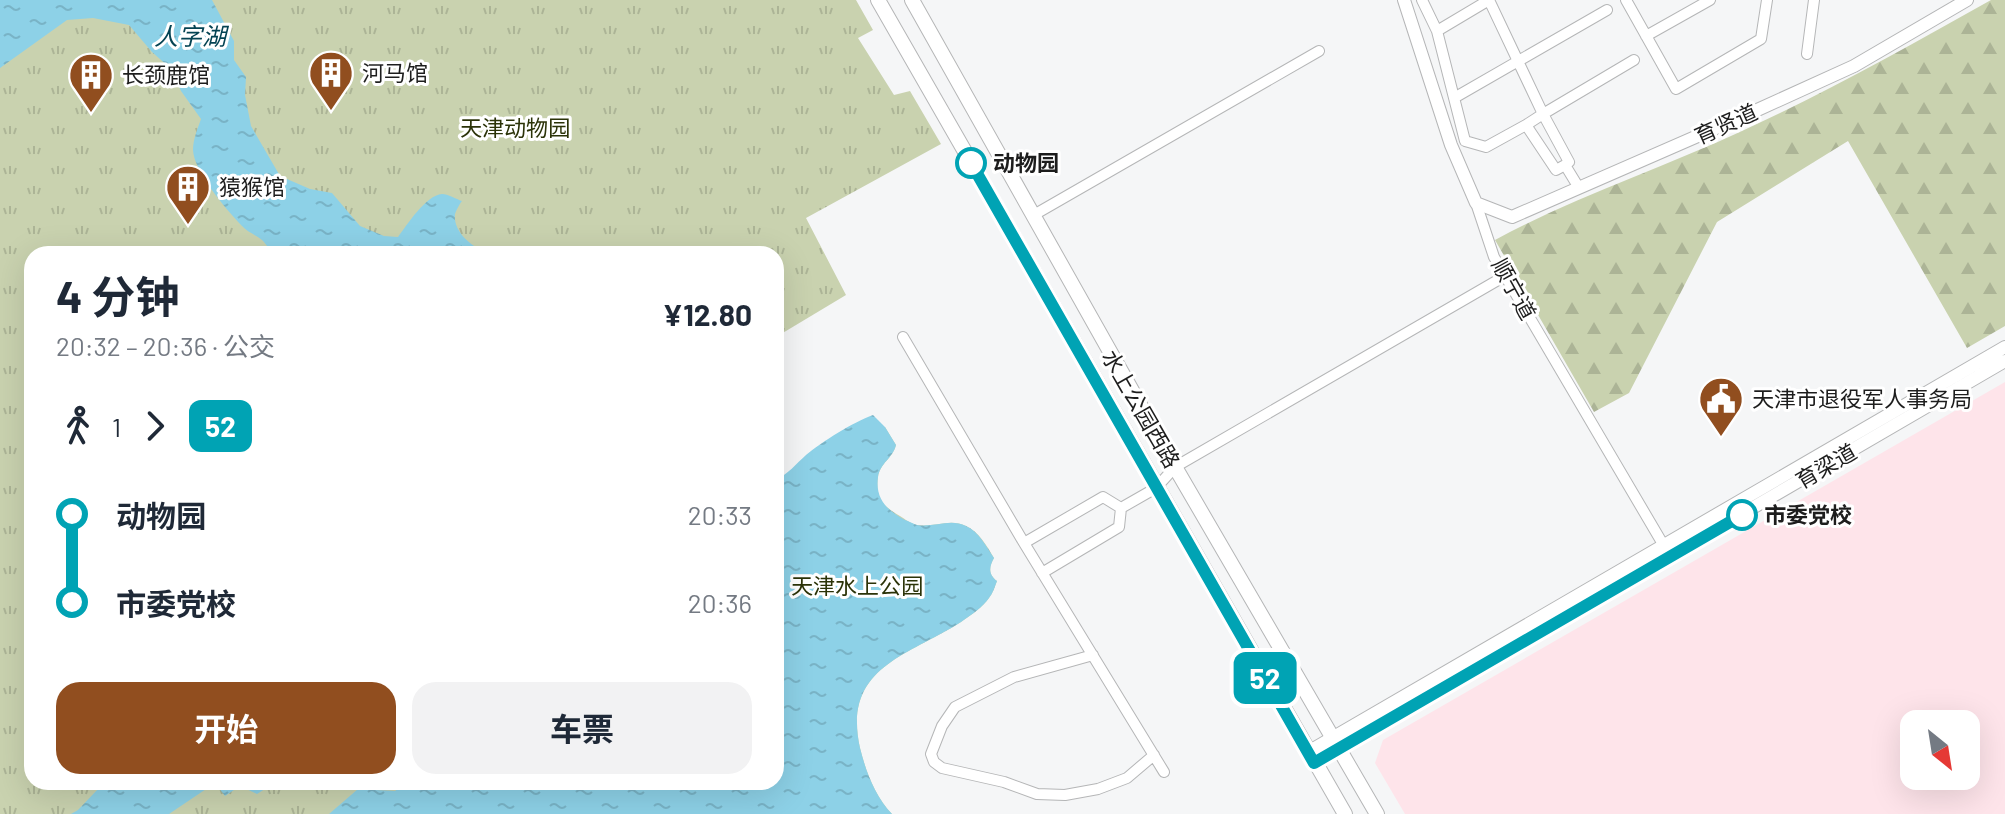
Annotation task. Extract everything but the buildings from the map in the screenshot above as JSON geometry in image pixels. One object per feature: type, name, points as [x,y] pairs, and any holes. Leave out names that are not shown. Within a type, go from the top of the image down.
[{"type":"main road","name":"水上公园西路","points":[[878,0],[1345,814]]},
{"type":"main road","name":"水上公园西路","points":[[912,0],[1175,467],[1377,814]]},
{"type":"street","name":"顺宁道","points":[[1404,0],[1451,145],[1476,203],[1494,257],[1667,551]]},
{"type":"street","points":[[1422,0],[1437,31],[1465,141],[1486,147],[1634,60]]},
{"type":"street","points":[[1437,31],[1489,0],[1569,162],[1556,170],[1526,125]]},
{"type":"street","points":[[1626,0],[1676,89],[1761,39],[1767,0]]},
{"type":"street","points":[[1646,36],[1710,0]]},
{"type":"street","points":[[1807,54],[1814,0]]},
{"type":"street","name":"育贤道","points":[[1476,203],[1512,217],[1854,66],[1967,0]]},
{"type":"street","points":[[1454,98],[1607,10]]},
{"type":"street","points":[[1032,216],[1319,51]]},
{"type":"street","points":[[1565,165],[1579,188]]},
{"type":"street","points":[[1121,508],[1156,488],[1175,467],[1505,276]]},
{"type":"street","points":[[903,337],[1164,772]]},
{"type":"street","points":[[1311,757],[1667,551],[2005,347]]},
{"type":"street","name":"育梁道","points":[[1667,551],[2005,361]]},
{"type":"street","points":[[1024,543],[1103,497],[1121,508]]},
{"type":"street","points":[[1042,573],[1119,527],[1121,508]]},
{"type":"street","points":[[1093,655],[1014,677],[955,707],[942,726],[931,754],[934,762],[942,768],[1004,782],[1037,794],[1065,795],[1098,789],[1127,778],[1154,755]]},
{"type":"shaded area","points":[[2005,382],[2005,814],[1405,814],[1375,763],[1383,740]]},
{"type":"green space","name":"天津动物园","points":[[0,0],[856,0],[873,30],[858,38],[894,95],[910,91],[941,144],[806,218],[846,295],[784,332],[784,246],[24,246],[24,790],[784,790],[784,476],[885,427],[896,445],[879,472],[877,485],[882,501],[889,509],[915,524],[954,523],[971,529],[994,558],[990,570],[997,581],[980,608],[884,667],[870,682],[861,699],[857,721],[862,757],[876,792],[892,814],[0,814]]},
{"type":"green space","points":[[1991,0],[2005,0],[2005,326],[1967,348],[1848,141],[1717,222],[1629,393],[1594,412],[1495,240],[1555,210],[1774,116]]},
{"type":"water","name":"人字湖","points":[[0,0],[212,0],[234,41],[234,60],[246,77],[245,95],[251,126],[280,176],[310,189],[332,193],[360,226],[384,236],[398,237],[430,199],[442,194],[449,196],[462,201],[455,220],[460,232],[476,246],[267,246],[241,225],[205,179],[193,150],[201,119],[181,91],[170,68],[129,25],[93,18],[67,20],[0,68]]},
{"type":"water","name":"天津水上公园","points":[[873,415],[896,445],[878,477],[878,492],[888,508],[917,525],[954,523],[971,529],[994,558],[990,570],[997,581],[980,608],[884,667],[870,682],[861,699],[857,721],[862,757],[876,792],[892,814],[329,814],[357,790],[784,790],[784,475],[829,438]]},
{"type":"water","points":[[97,790],[205,790],[169,814],[71,814]]},
{"type":"water","points":[[220,790],[234,790],[225,796]]},
{"type":"bus line","name":"52","points":[[971,163],[1314,763],[1742,515]]},
{"type":"place","name":"河马馆","points":[[331,112]]},
{"type":"place","name":"长颈鹿馆","points":[[91,114]]},
{"type":"place","name":"动物园","points":[[971,163]]},
{"type":"place","name":"猿猴馆","points":[[188,226]]},
{"type":"place","name":"天津市退役军人事务局","points":[[1721,438]]},
{"type":"place","name":"市委党校","points":[[1742,515]]}]
